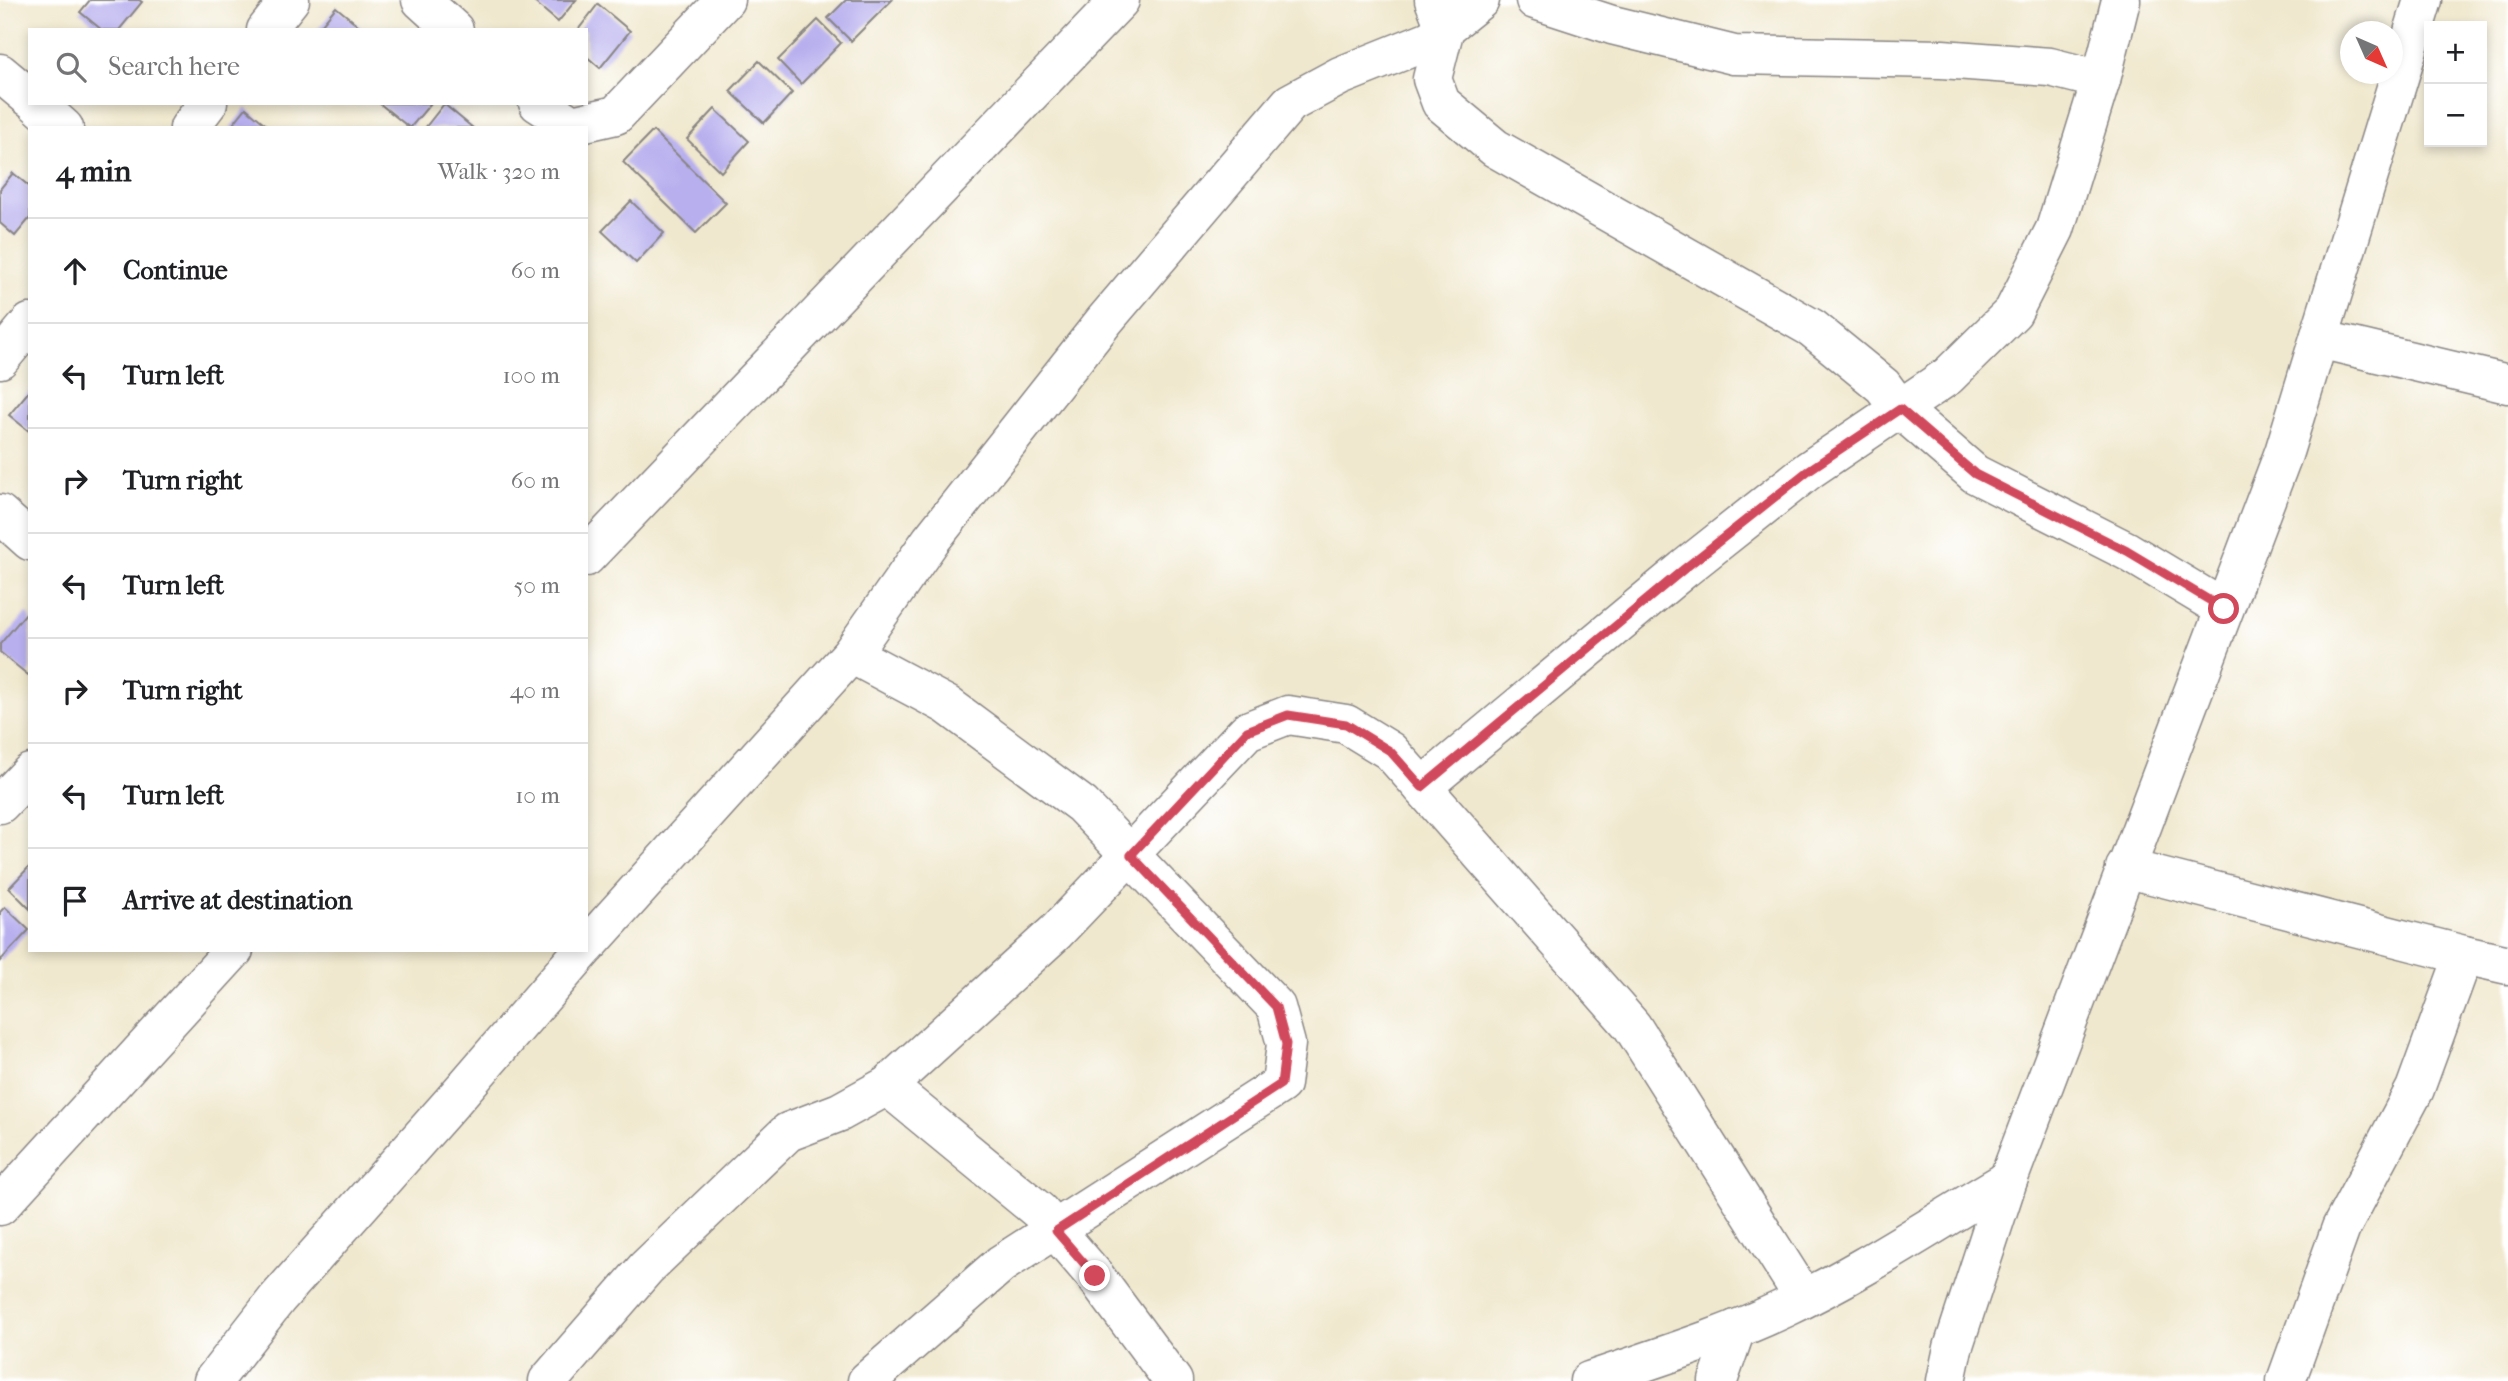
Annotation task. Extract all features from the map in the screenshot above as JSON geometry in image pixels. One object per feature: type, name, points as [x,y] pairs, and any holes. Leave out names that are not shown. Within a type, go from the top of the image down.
[{"type":"street","points":[[269,28],[290,0]]},
{"type":"street","points":[[421,0],[452,28]]},
{"type":"street","points":[[541,105],[572,125],[616,115],[725,0]]},
{"type":"street","points":[[588,555],[1120,0]]},
{"type":"street","points":[[588,946],[851,654],[930,540],[1105,320],[1290,103],[1340,76],[1430,40],[1440,14],[1480,0]]},
{"type":"street","points":[[1535,0],[1612,25],[1734,55],[1941,59],[2050,67],[2101,80]]},
{"type":"street","points":[[1422,787],[1684,569],[1809,470],[1948,376],[2013,312],[2055,229],[2101,80],[2121,0]]},
{"type":"street","points":[[1946,1381],[2008,1180],[2284,452],[2423,0]]},
{"type":"street","points":[[1440,14],[1432,79],[1441,103],[1495,148],[1812,328],[1883,386],[1900,409],[1975,474],[2127,551],[2224,609]]},
{"type":"street","points":[[0,73],[28,96]]},
{"type":"street","points":[[38,105],[62,126]]},
{"type":"street","points":[[191,126],[206,105]]},
{"type":"street","points":[[0,359],[28,325]]},
{"type":"street","points":[[2319,339],[2508,384]]},
{"type":"street","points":[[0,514],[28,539]]},
{"type":"street","points":[[851,654],[947,705],[1082,806],[1276,1007],[1286,1044],[1281,1084],[1001,1264],[867,1381]]},
{"type":"street","points":[[548,1381],[646,1268],[788,1132],[840,1112],[887,1086],[1056,932],[1247,731],[1288,715],[1346,724],[1390,751],[1422,787],[1632,1026],[1804,1298]]},
{"type":"street","points":[[0,804],[28,775]]},
{"type":"street","points":[[2125,868],[2508,965]]},
{"type":"street","points":[[0,1206],[232,952]]},
{"type":"street","points":[[213,1381],[277,1299],[582,952]]},
{"type":"street","points":[[2286,1381],[2341,1228],[2415,1088],[2464,955]]},
{"type":"street","points":[[887,1086],[1040,1211],[1095,1276],[1173,1381]]},
{"type":"street","points":[[1589,1381],[1736,1329],[1804,1298],[1850,1274],[2008,1180]]},
{"type":"street","points":[[1718,1381],[1736,1329]]},
{"type":"building","points":[[90,0],[142,2],[121,28],[100,28],[80,12]]},
{"type":"building","points":[[532,0],[576,0],[558,22]]},
{"type":"building","points":[[846,0],[892,0],[851,41],[828,18]]},
{"type":"building","points":[[598,4],[630,31],[600,68],[588,58],[588,28],[580,28]]},
{"type":"building","points":[[336,7],[362,28],[319,28]]},
{"type":"building","points":[[818,20],[841,43],[801,84],[778,60]]},
{"type":"building","points":[[759,61],[792,93],[764,123],[730,91]]},
{"type":"building","points":[[381,105],[429,105],[412,126],[408,126]]},
{"type":"building","points":[[445,105],[471,126],[427,126]]},
{"type":"building","points":[[246,108],[268,126],[232,126]]},
{"type":"building","points":[[715,109],[749,141],[721,172],[687,139]]},
{"type":"building","points":[[653,131],[726,203],[696,233],[623,162]]},
{"type":"building","points":[[13,173],[28,185],[28,220],[15,236],[0,223],[0,189]]},
{"type":"building","points":[[631,201],[664,233],[636,263],[602,231]]},
{"type":"building","points":[[28,392],[28,430],[9,415]]},
{"type":"building","points":[[26,613],[28,614],[28,675],[0,652],[0,644]]},
{"type":"building","points":[[28,868],[28,907],[9,888]]},
{"type":"building","points":[[5,907],[28,931],[0,961],[0,912]]},
{"type":"route","points":[[1095,1276],[1056,1231],[1281,1084],[1286,1044],[1276,1007],[1131,855],[1247,731],[1288,715],[1346,724],[1390,751],[1422,787],[1684,569],[1809,470],[1900,409],[1975,474],[2127,551],[2224,609]]}]
